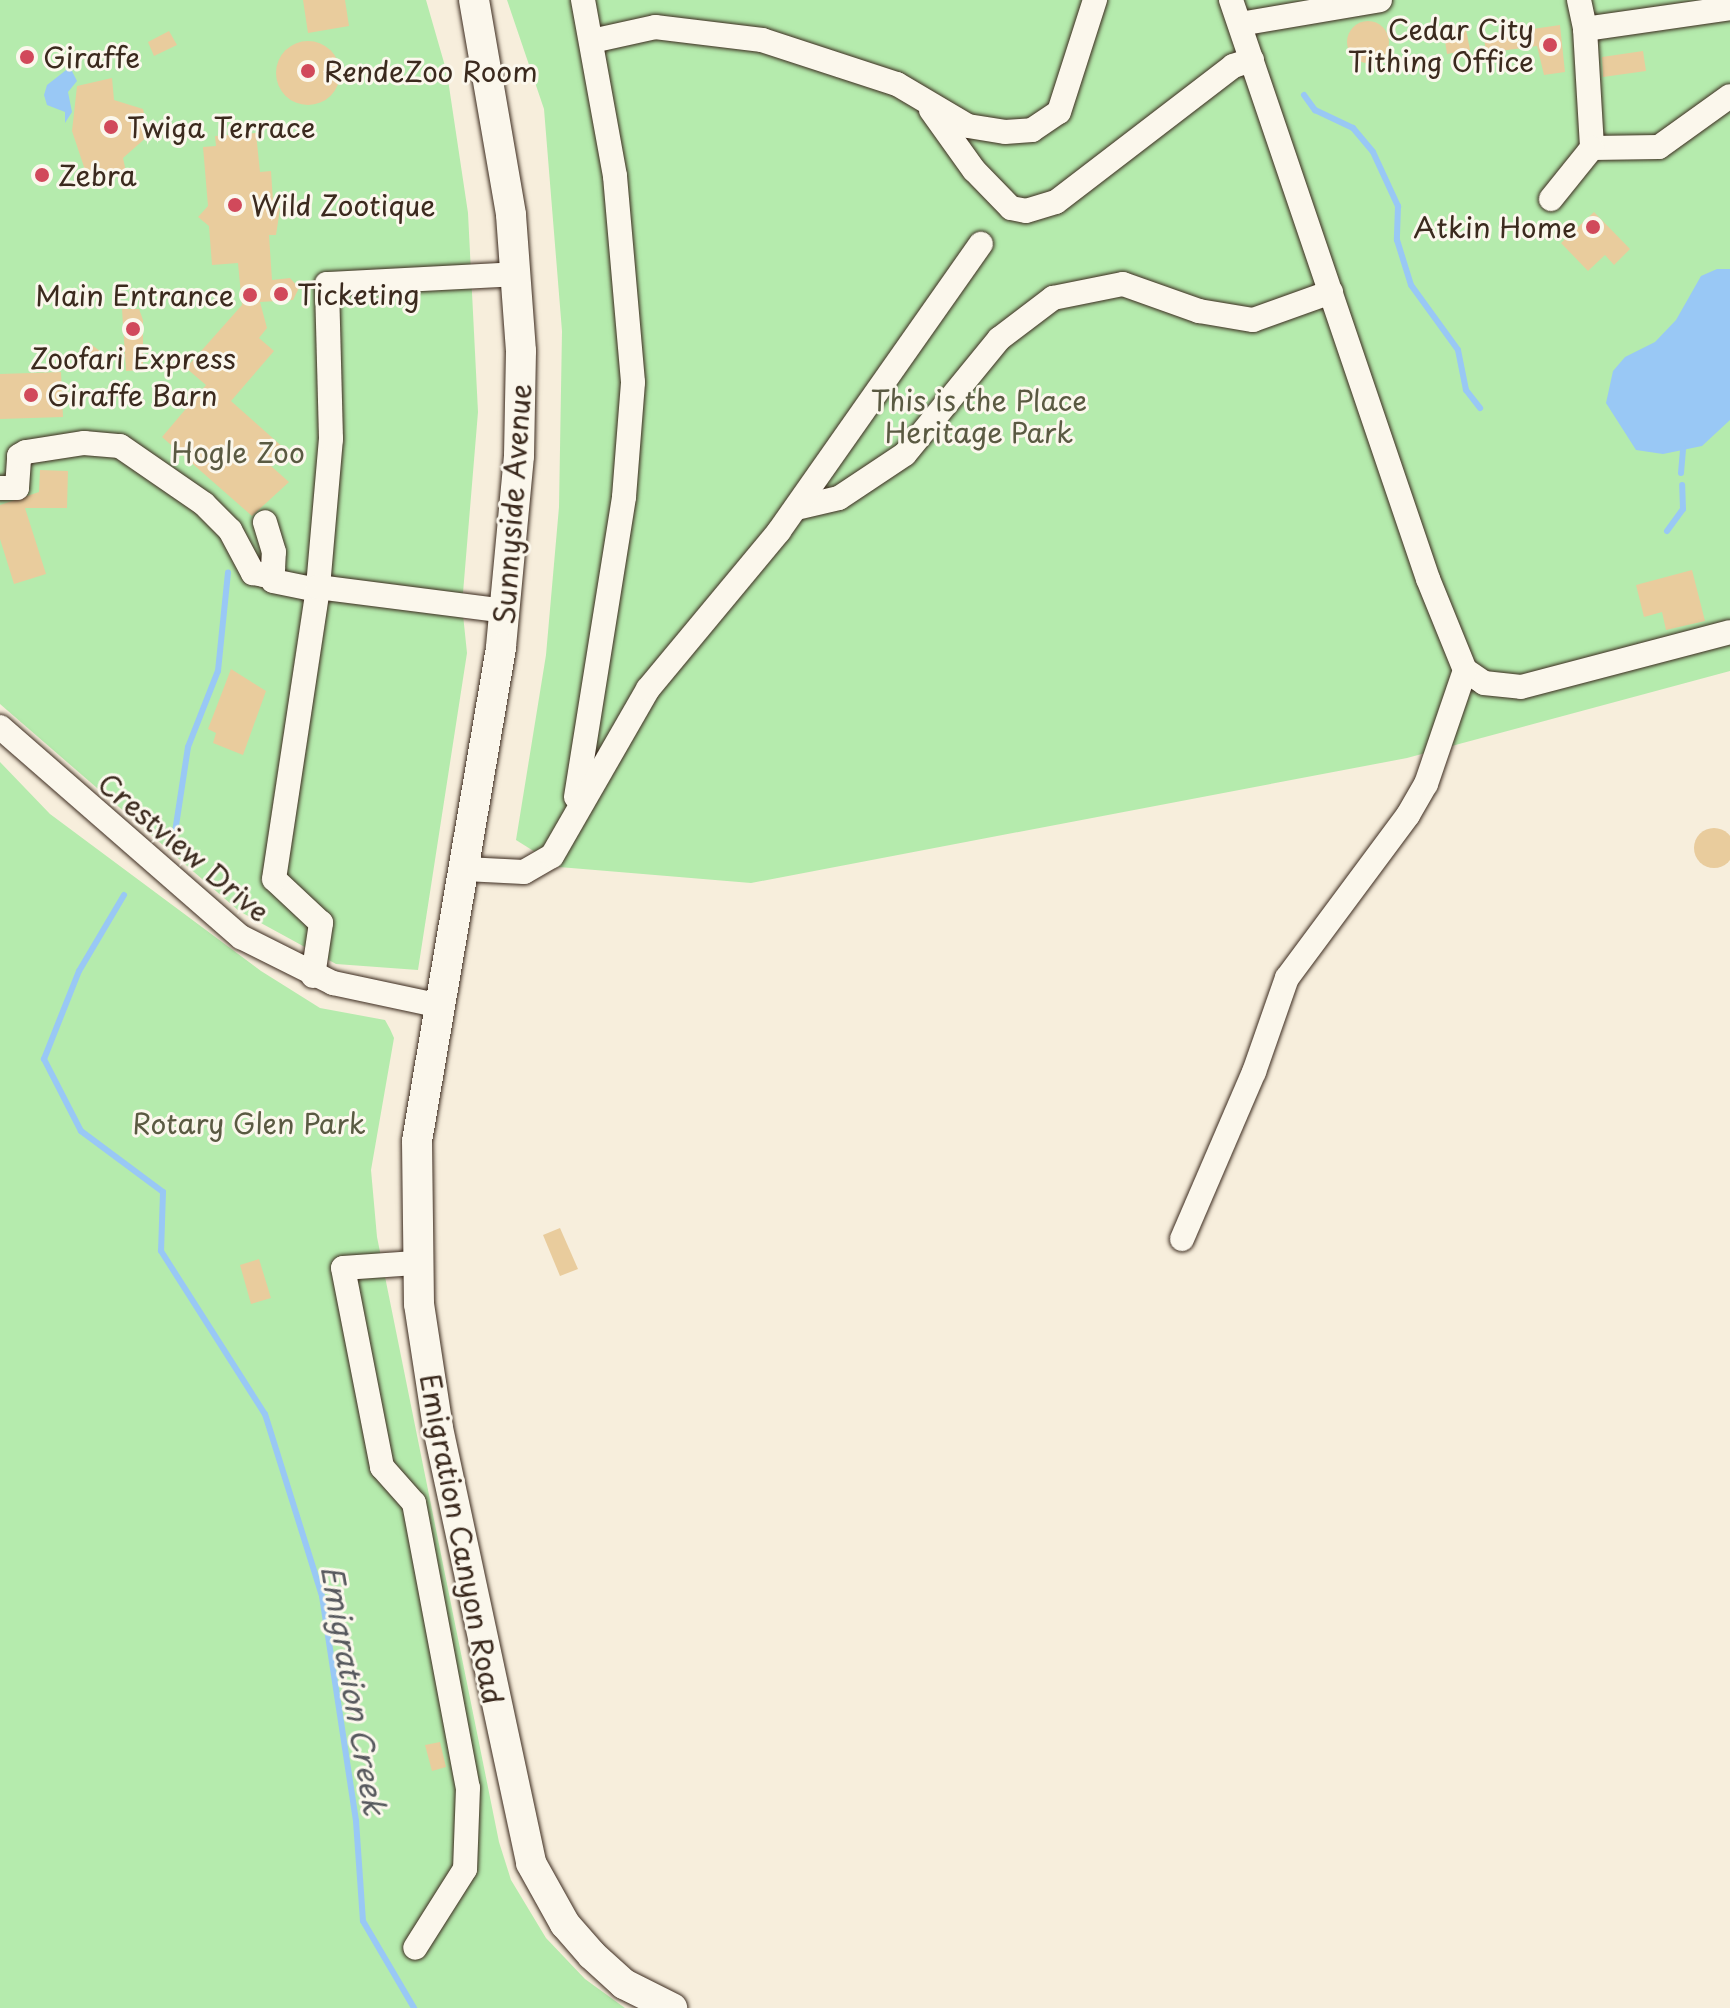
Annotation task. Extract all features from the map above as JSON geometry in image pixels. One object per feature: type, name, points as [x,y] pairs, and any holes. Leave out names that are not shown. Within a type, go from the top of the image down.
[{"type":"main road","name":"Sunnyside Avenue","points":[[440,1006],[506,611],[519,456],[517,274],[498,119],[474,0]]},
{"type":"main road","name":"Emigration Canyon Road","points":[[440,1006],[417,1141],[415,1263],[438,1428],[531,1863],[565,1924],[592,1955],[624,1984],[672,2008]]},
{"type":"street","points":[[571,824],[622,512],[633,382],[615,176],[583,0]]},
{"type":"street","points":[[592,41],[655,27],[762,40],[857,67],[897,84],[929,108],[968,126],[1005,132],[1047,124],[1066,93],[1095,0]]},
{"type":"street","points":[[1231,0],[1428,579],[1465,670],[1484,683],[1521,687],[1730,632]]},
{"type":"street","points":[[1240,24],[1380,0]]},
{"type":"street","points":[[1551,199],[1592,148],[1585,29],[1579,0]]},
{"type":"street","points":[[1585,29],[1730,8]]},
{"type":"street","points":[[929,108],[974,170],[1011,208],[1026,211],[1056,202],[1233,66],[1252,60]]},
{"type":"street","points":[[1592,148],[1659,147],[1730,96]]},
{"type":"street","points":[[465,869],[535,870],[552,856],[648,689],[796,508],[981,244]]},
{"type":"street","points":[[313,976],[321,923],[274,879],[318,588],[331,439],[327,284],[517,274]]},
{"type":"street","points":[[796,508],[839,498],[905,454],[999,339],[1053,298],[1123,284],[1199,311],[1253,320],[1331,292]]},
{"type":"street","points":[[0,488],[17,488],[10,452],[61,445],[120,446],[204,504],[230,530],[253,573],[268,573]]},
{"type":"street","points":[[265,522],[274,552],[268,573],[273,581],[506,611]]},
{"type":"street","points":[[1182,1239],[1254,1072],[1287,978],[1408,815],[1426,784],[1465,670]]},
{"type":"street","name":"Crestview Drive","points":[[0,727],[216,918],[313,976],[440,1006]]},
{"type":"street","points":[[415,1263],[343,1268],[382,1467],[414,1503],[468,1788],[465,1869],[415,1948]]},
{"type":"green space","name":"Hogle Zoo","points":[[0,0],[426,0],[447,73],[468,213],[478,412],[462,605],[467,653],[418,970],[336,964],[239,911],[0,704]]},
{"type":"green space","name":"This is the Place Heritage Park","points":[[507,0],[1730,0],[1730,671],[1407,758],[751,883],[559,867],[516,840],[546,655],[559,507],[562,331],[544,109]]},
{"type":"green space","name":"Rotary Glen Park","points":[[0,762],[50,814],[261,971],[320,1008],[385,1020],[390,1029],[394,1038],[371,1170],[377,1237],[499,1842],[511,1880],[546,1938],[585,1979],[625,2008],[0,2008]]},
{"type":"water","points":[[70,67],[77,81],[68,92],[72,112],[65,123],[65,112],[47,105],[44,95],[47,85]]},
{"type":"water","points":[[1717,269],[1730,269],[1730,420],[1702,446],[1663,454],[1636,450],[1606,403],[1613,371],[1625,357],[1655,342],[1676,320],[1701,276]]},
{"type":"building","points":[[303,0],[345,0],[349,26],[308,33]]},
{"type":"building","points":[[1368,21],[1383,27],[1389,42],[1383,57],[1368,63],[1353,57],[1347,42],[1353,27]]},
{"type":"building","points":[[1465,24],[1470,50],[1447,54],[1443,28]]},
{"type":"building","points":[[1560,25],[1565,72],[1544,75],[1537,46],[1486,53],[1484,36]]},
{"type":"building","points":[[169,31],[177,45],[154,56],[148,42]]},
{"type":"building","name":"RendeZoo Room","points":[[302,41],[314,41],[331,50],[338,61],[338,85],[331,96],[314,105],[302,105],[290,100],[281,91],[276,79],[276,67],[281,55],[290,46]]},
{"type":"building","points":[[1643,51],[1646,71],[1603,77],[1602,57]]},
{"type":"building","name":"Twiga Terrace","points":[[112,78],[114,100],[143,109],[149,135],[123,158],[127,176],[87,176],[72,131],[77,86]]},
{"type":"building","points":[[256,133],[260,172],[271,171],[273,201],[280,209],[276,235],[269,235],[272,280],[290,278],[299,288],[293,300],[260,302],[267,328],[259,338],[274,351],[231,401],[285,449],[271,466],[289,482],[252,516],[162,437],[206,385],[186,368],[242,305],[238,263],[212,265],[209,226],[198,217],[208,206],[203,147],[216,146],[215,136]]},
{"type":"building","name":"Atkin Home","points":[[1594,212],[1630,249],[1614,265],[1605,255],[1588,271],[1561,243]]},
{"type":"building","points":[[122,309],[139,309],[143,320],[143,370],[126,371]]},
{"type":"building","points":[[88,342],[108,357],[98,372],[77,357]]},
{"type":"building","name":"Giraffe Barn","points":[[61,372],[63,417],[0,419],[0,374]]},
{"type":"building","points":[[40,470],[68,471],[67,508],[25,508],[46,574],[14,584],[0,539],[0,505],[39,492]]},
{"type":"building","points":[[1692,570],[1705,621],[1666,630],[1662,612],[1644,617],[1636,585]]},
{"type":"building","points":[[231,669],[266,691],[243,755],[213,743],[216,733],[208,729]]},
{"type":"building","points":[[1714,828],[1728,834],[1734,848],[1728,862],[1714,868],[1700,862],[1694,848],[1700,834]]},
{"type":"building","points":[[560,1228],[578,1269],[560,1276],[543,1235]]},
{"type":"building","points":[[259,1259],[271,1298],[251,1304],[240,1265]]},
{"type":"building","points":[[440,1742],[446,1767],[432,1771],[425,1745]]},
{"type":"waterway","points":[[1304,95],[1315,110],[1353,128],[1373,152],[1398,206],[1397,240],[1411,285],[1458,350],[1466,390],[1480,408]]},
{"type":"waterway","points":[[1681,473],[1683,448]]},
{"type":"waterway","points":[[1667,531],[1683,509],[1682,485]]},
{"type":"waterway","name":"Emigration Creek","points":[[175,832],[188,747],[218,671],[228,573]]},
{"type":"waterway","name":"Emigration Creek","points":[[124,895],[79,971],[44,1059],[81,1131],[163,1192],[161,1251],[265,1414],[322,1596],[356,1821],[363,1921],[414,2008]]},
{"type":"place","name":"Cedar City Tithing Office","points":[[1550,45]]},
{"type":"place","name":"Giraffe","points":[[27,57]]},
{"type":"place","name":"RendeZoo Room","points":[[308,71]]},
{"type":"place","name":"Twiga Terrace","points":[[111,127]]},
{"type":"place","name":"Zebra","points":[[42,175]]},
{"type":"place","name":"Wild Zootique","points":[[235,205]]},
{"type":"place","name":"Atkin Home","points":[[1593,227]]},
{"type":"place","name":"Ticketing","points":[[281,294]]},
{"type":"place","name":"Main Entrance","points":[[250,295]]},
{"type":"place","name":"Zoofari Express","points":[[133,329]]},
{"type":"place","name":"Giraffe Barn","points":[[31,395]]}]
